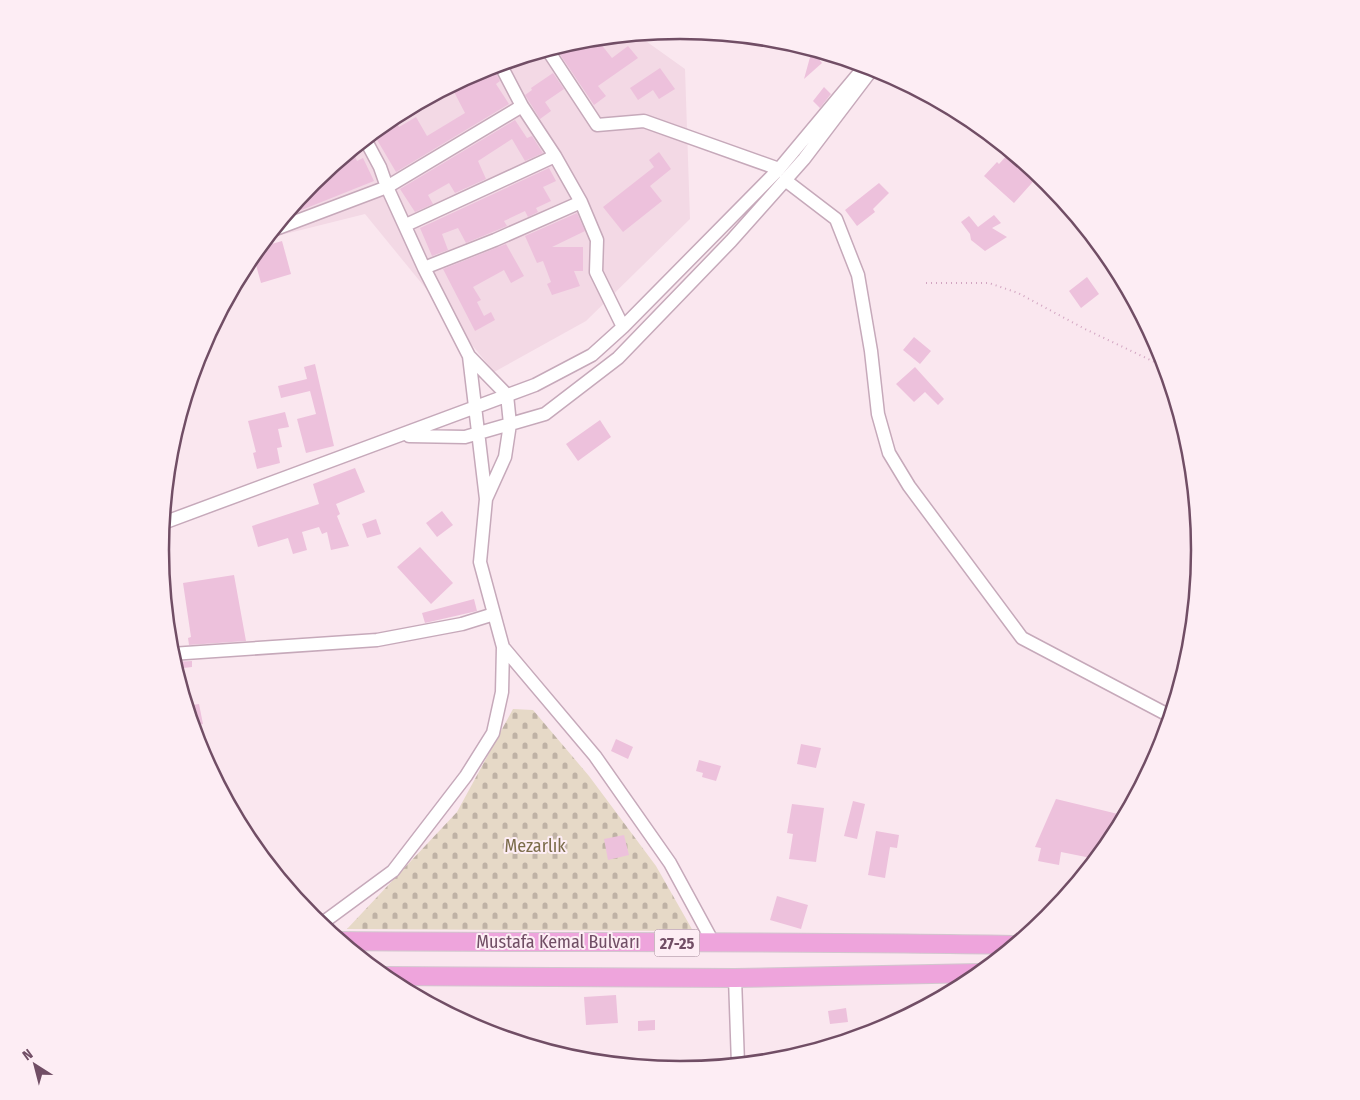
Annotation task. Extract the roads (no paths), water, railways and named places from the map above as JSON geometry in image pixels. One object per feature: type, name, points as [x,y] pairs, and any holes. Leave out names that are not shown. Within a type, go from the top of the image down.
[{"type":"highway","name":"Mustafa Kemal Bulvarı","points":[[351,941],[714,944],[831,942],[1004,945]]},
{"type":"highway","name":"Mustafa Kemal Bulvarı","points":[[398,976],[735,978],[966,973]]},
{"type":"street","points":[[551,55],[597,125],[644,122],[782,175],[836,219],[858,275],[871,351],[878,414],[889,453],[909,486],[1022,638],[1164,713]]},
{"type":"street","points":[[504,71],[522,106],[556,156],[581,202],[597,240],[596,272],[623,327]]},
{"type":"street","points":[[402,436],[465,437],[545,414],[618,358],[731,241],[861,72]]},
{"type":"street","points":[[170,521],[289,475],[402,436],[507,395],[534,384],[592,355],[782,175],[804,159],[868,75]]},
{"type":"street","points":[[286,225],[387,187],[522,106]]},
{"type":"street","points":[[368,145],[380,166],[387,187],[424,268],[469,356],[507,395],[510,424],[505,457],[486,499]]},
{"type":"street","points":[[406,225],[556,156]]},
{"type":"street","points":[[424,268],[495,240],[581,202]]},
{"type":"street","points":[[326,919],[393,871],[466,776],[492,733],[502,692],[503,647],[480,562],[486,499],[469,356]]},
{"type":"street","points":[[180,653],[377,640],[462,624],[494,614]]},
{"type":"street","points":[[503,647],[595,756],[670,863],[714,944]]},
{"type":"street","points":[[735,978],[738,1058]]},
{"type":"park label","name":"Mezarlık","points":[[535,846]]}]
